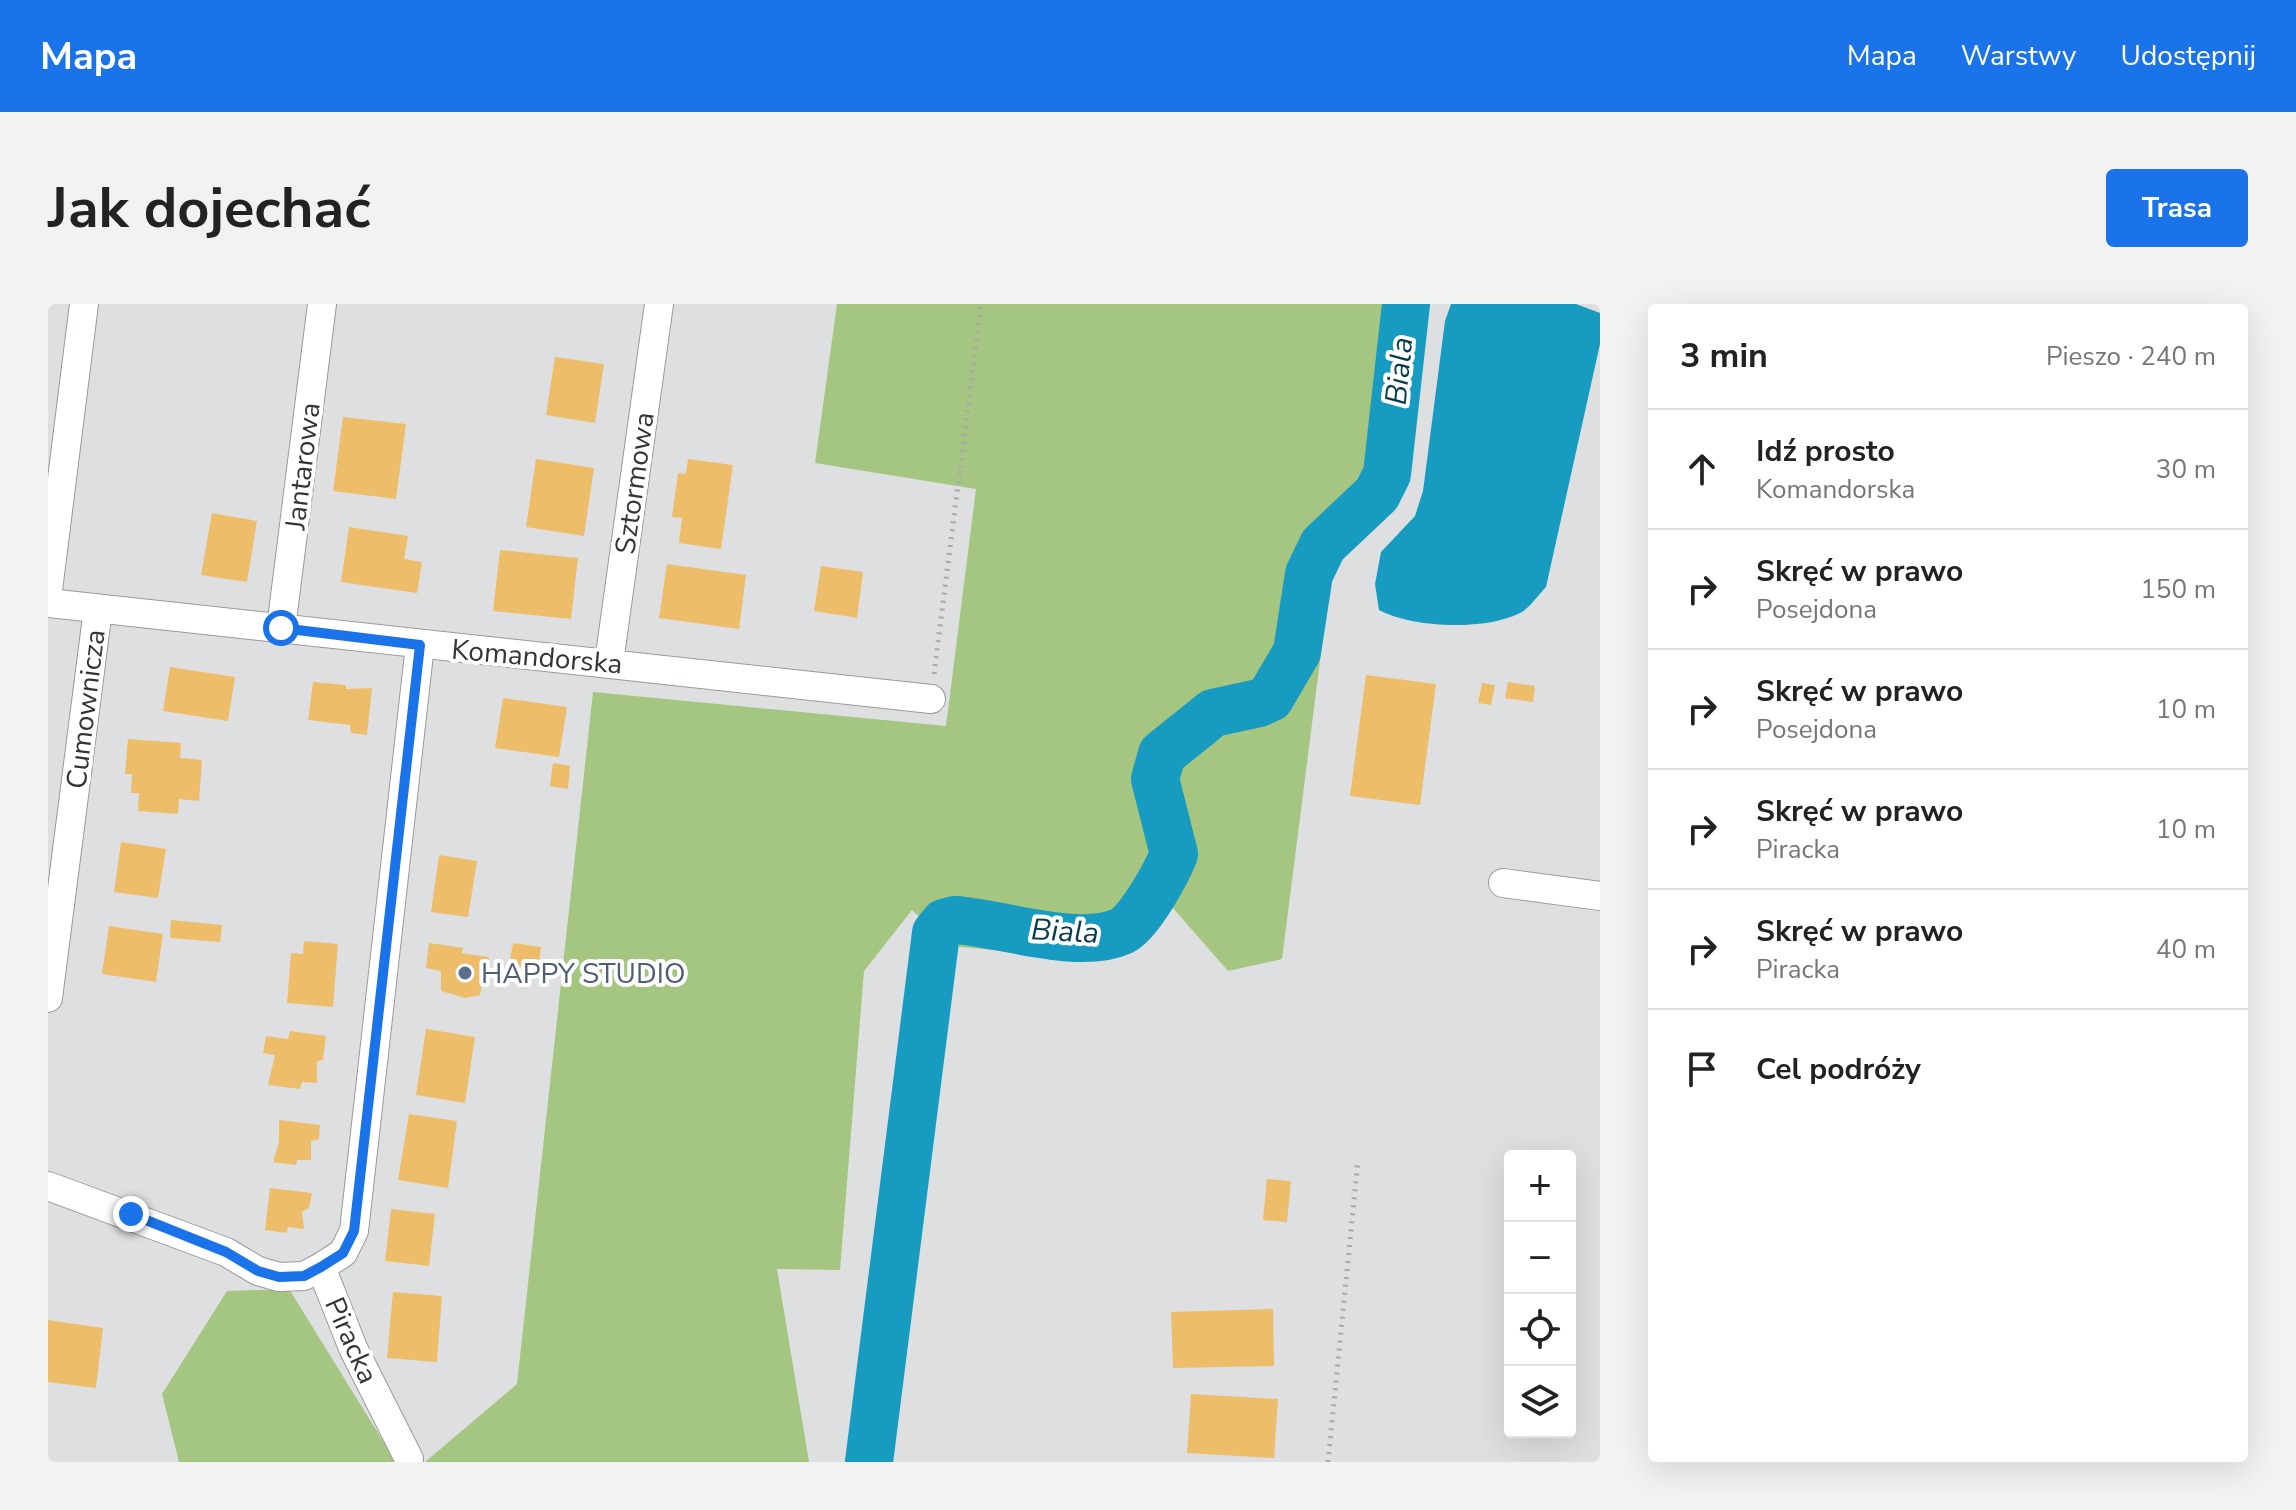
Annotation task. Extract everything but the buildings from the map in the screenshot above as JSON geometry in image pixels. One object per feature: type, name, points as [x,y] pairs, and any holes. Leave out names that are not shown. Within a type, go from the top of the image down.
[{"type":"street","points":[[48,590],[84,304]]},
{"type":"street","name":"Jantarowa","points":[[281,628],[322,304]]},
{"type":"street","name":"Sztormowa","points":[[609,662],[659,304]]},
{"type":"street","name":"Komandorska","points":[[48,603],[931,699]]},
{"type":"street","name":"Cumownicza","points":[[48,998],[98,609]]},
{"type":"street","points":[[321,1267],[343,1253],[354,1231],[420,645]]},
{"type":"street","points":[[1503,883],[1600,896]]},
{"type":"street","name":"Piracka","points":[[48,1186],[226,1252],[258,1271],[279,1277],[304,1276],[321,1267],[353,1348],[409,1459]]},
{"type":"path","points":[[931,699],[981,304]]},
{"type":"path","points":[[1328,1462],[1358,1160]]},
{"type":"green space","points":[[837,304],[1420,304],[1397,490],[1332,567],[1282,959],[1228,971],[1166,900],[1126,953],[1091,959],[950,946],[912,910],[864,971],[840,1270],[777,1269],[809,1462],[425,1462],[517,1384],[593,692],[946,726],[976,489],[815,463]]},
{"type":"green space","points":[[289,1289],[396,1462],[179,1462],[162,1394],[227,1291]]},
{"type":"water","points":[[1451,304],[1576,304],[1600,313],[1600,344],[1546,587],[1520,613],[1488,623],[1469,625],[1410,621],[1379,610],[1375,584],[1381,552],[1415,516],[1423,491],[1445,321]]},
{"type":"waterway","name":"Biala","points":[[869,1462],[936,933],[944,923],[955,920],[1063,937],[1104,936],[1122,931],[1144,908],[1174,854],[1155,779],[1162,754],[1213,713],[1270,698],[1297,652],[1309,574],[1323,545],[1377,494],[1387,474],[1406,304]]},
{"type":"place","name":"HAPPY STUDIO","points":[[465,973]]},
{"type":"route","points":[[131,1214],[226,1252],[258,1271],[279,1277],[304,1276],[321,1267],[343,1253],[354,1231],[420,645],[281,628]]}]
